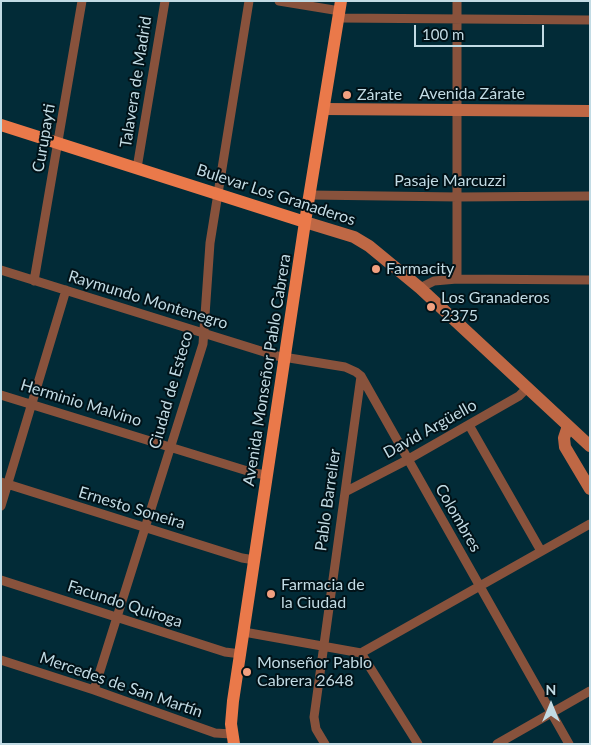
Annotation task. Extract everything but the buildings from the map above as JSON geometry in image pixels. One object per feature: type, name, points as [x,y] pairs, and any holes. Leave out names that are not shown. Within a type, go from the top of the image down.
[{"type":"main road","name":"Avenida Monseñor Pablo Cabrera","points":[[232,739],[233,701],[305,222],[340,10]]},
{"type":"main road","name":"Avenida Zárate","points":[[324,109],[590,111]]},
{"type":"main road","name":"Bulevar Los Granaderos","points":[[1,125],[362,241],[420,288],[590,446]]},
{"type":"main road","points":[[568,426],[564,438],[565,447],[590,489]]},
{"type":"street","name":"Curupayti","points":[[34,281],[82,1]]},
{"type":"street","name":"Talavera de Madrid","points":[[137,168],[165,1]]},
{"type":"street","name":"Ciudad de Esteco","points":[[94,690],[203,344],[208,262],[249,1]]},
{"type":"street","points":[[278,1],[340,10],[457,19],[590,20]]},
{"type":"street","points":[[457,1],[457,279]]},
{"type":"street","name":"Pasaje Marcuzzi","points":[[310,195],[590,196]]},
{"type":"street","name":"Raymundo Montenegro","points":[[1,270],[286,358]]},
{"type":"street","points":[[420,288],[434,281],[457,279],[590,280]]},
{"type":"street","points":[[1,506],[5,483],[33,404],[66,290]]},
{"type":"street","points":[[286,358],[345,367],[361,376]]},
{"type":"street","name":"Colombres","points":[[361,376],[569,744]]},
{"type":"street","name":"Pablo Barrelier","points":[[325,744],[316,729],[314,717],[361,376]]},
{"type":"street","name":"David Argüello","points":[[345,492],[407,460],[519,396],[528,387]]},
{"type":"street","name":"Herminio Malvino","points":[[1,394],[268,475]]},
{"type":"street","points":[[469,424],[541,551]]},
{"type":"street","name":"Ernesto Soneira","points":[[5,483],[242,558],[255,560]]},
{"type":"street","points":[[244,632],[362,652],[590,524]]},
{"type":"street","name":"Facundo Quiroga","points":[[1,580],[225,652],[241,654]]},
{"type":"street","points":[[362,652],[418,744]]},
{"type":"street","name":"Mercedes de San Martín","points":[[1,660],[94,690],[232,739]]},
{"type":"street","points":[[497,744],[590,691]]},
{"type":"place","name":"Zárate","points":[[347,95]]},
{"type":"place","name":"Farmacity","points":[[376,269]]},
{"type":"place","name":"Los Granaderos 2375","points":[[431,307]]},
{"type":"place","name":"Farmacia de la Ciudad","points":[[271,594]]},
{"type":"place","name":"Monseñor Pablo Cabrera 2648","points":[[247,672]]}]
